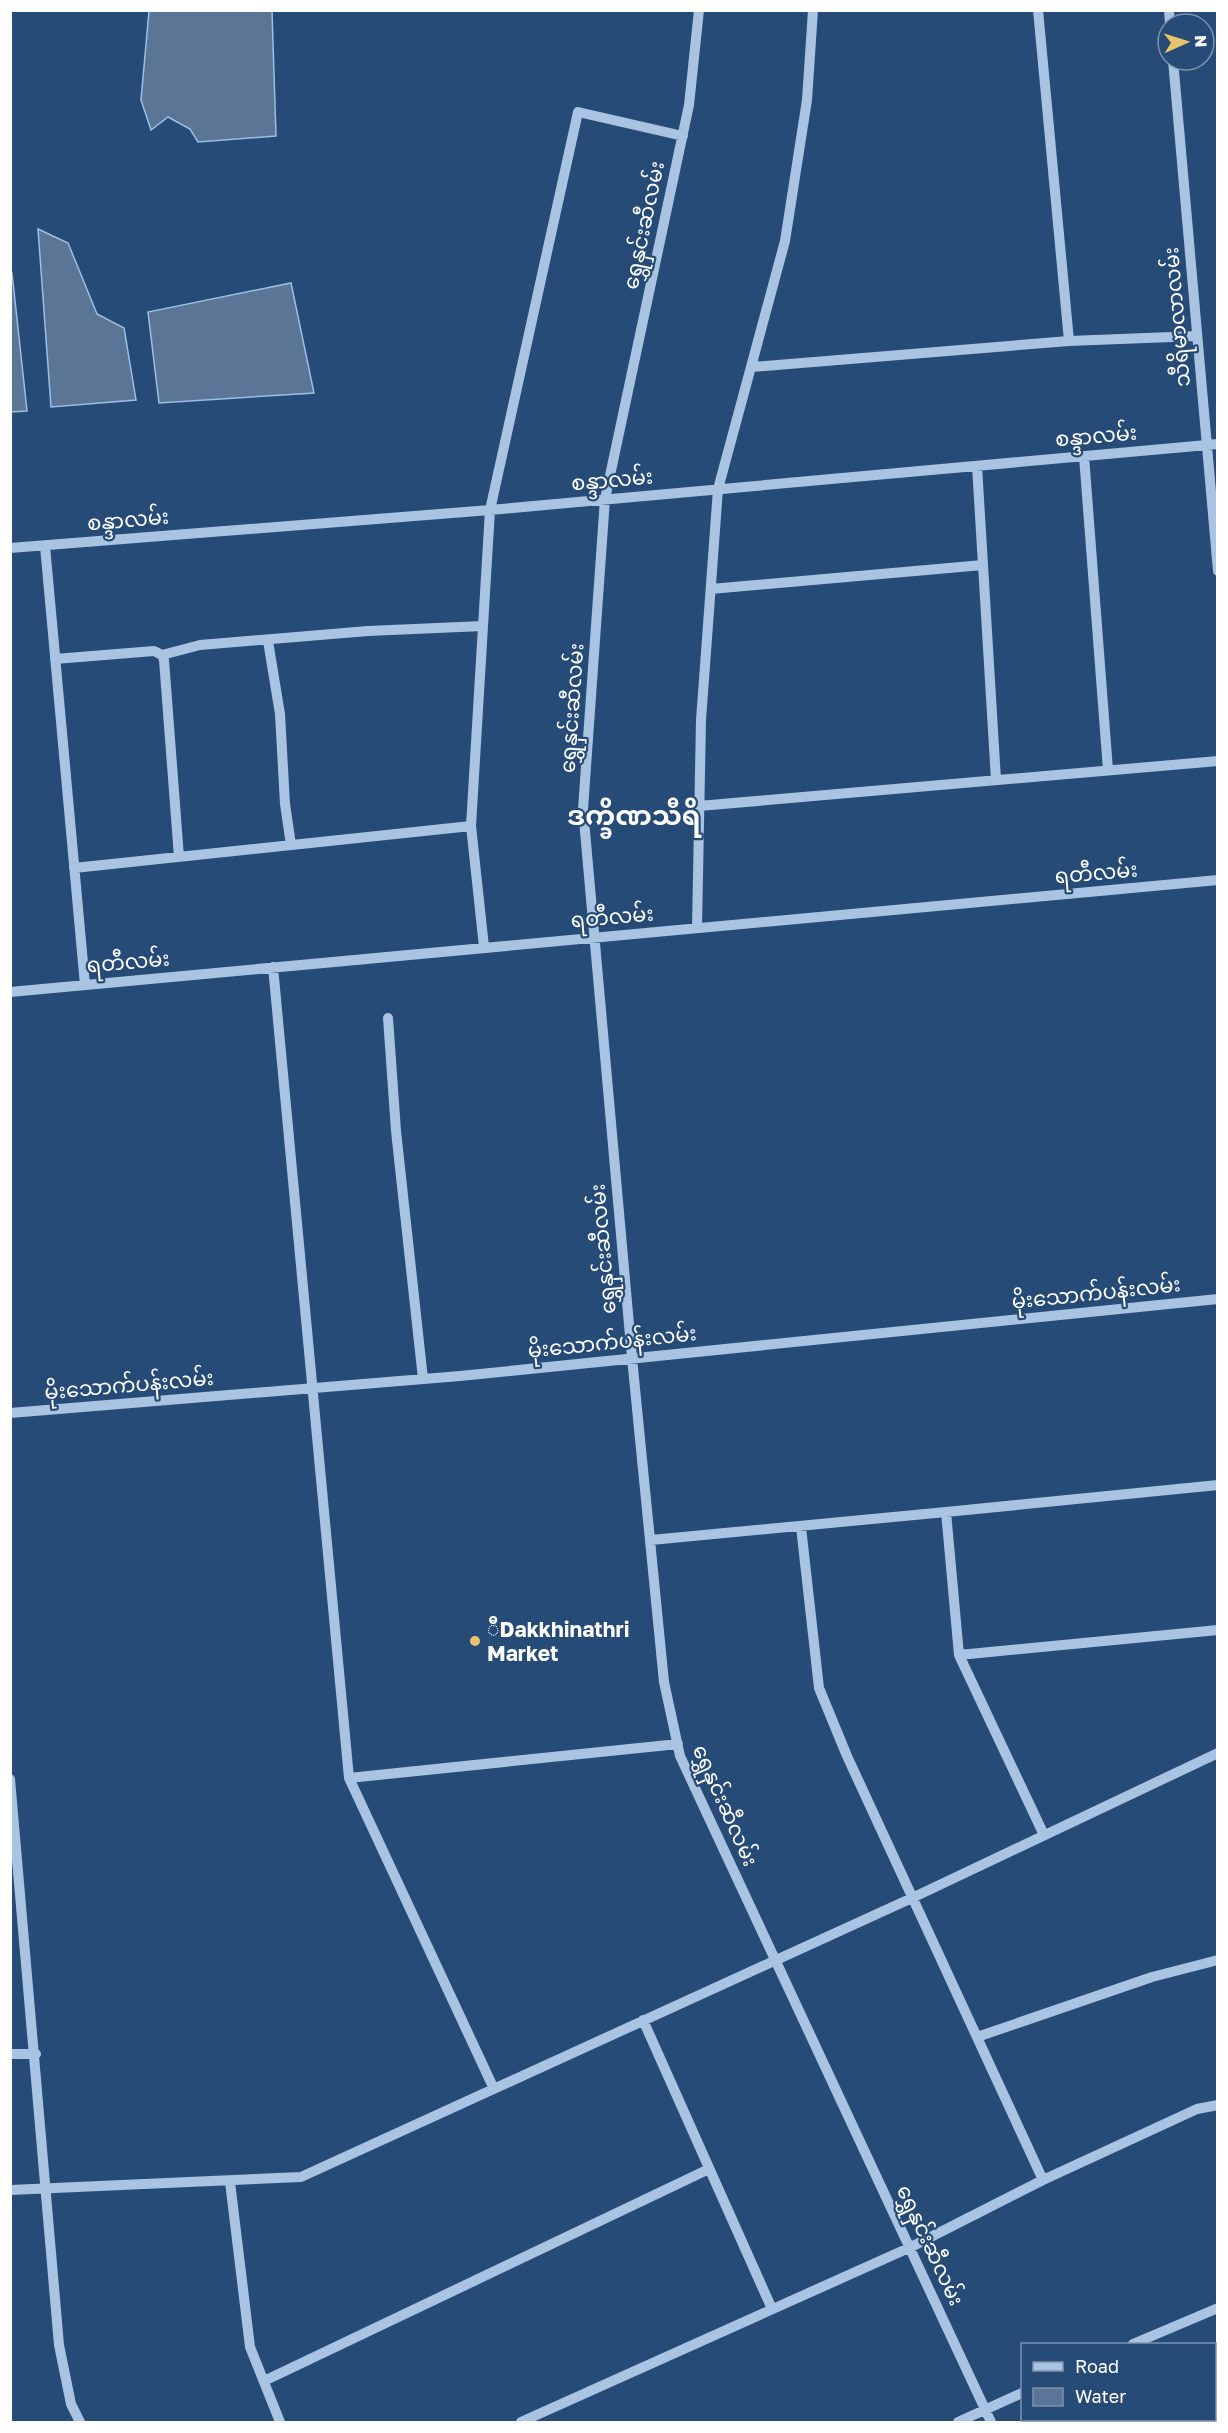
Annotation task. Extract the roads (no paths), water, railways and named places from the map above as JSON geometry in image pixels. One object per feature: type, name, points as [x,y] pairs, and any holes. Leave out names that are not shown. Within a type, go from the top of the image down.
[{"type":"street","name":"ရွှေနှင်းဆီလမ်း","points":[[699,10],[689,105],[604,499],[583,809],[632,1358],[664,1682],[680,1756],[991,2422]]},
{"type":"street","points":[[697,928],[701,720],[718,489],[785,241],[807,100],[813,10]]},
{"type":"street","points":[[1038,10],[1069,341]]},
{"type":"street","name":"သီရိမာလာလမ်း","points":[[1174,72],[1218,571]]},
{"type":"street","points":[[484,947],[471,826],[490,510],[578,112],[682,136]]},
{"type":"street","points":[[752,367],[1069,341],[1197,336]]},
{"type":"street","name":"စန္ဒာလမ်း","points":[[10,548],[490,510],[1218,444]]},
{"type":"street","points":[[1084,456],[1108,770]]},
{"type":"street","points":[[977,466],[996,780]]},
{"type":"street","points":[[45,546],[85,985]]},
{"type":"street","points":[[711,590],[983,565]]},
{"type":"street","points":[[55,659],[154,651],[162,655],[200,645],[357,632],[483,626]]},
{"type":"street","points":[[268,641],[280,714],[285,804],[291,845]]},
{"type":"street","points":[[162,655],[179,857]]},
{"type":"street","points":[[699,806],[1218,761]]},
{"type":"street","points":[[74,868],[471,826]]},
{"type":"street","name":"ရတီလမ်း","points":[[10,992],[1218,880]]},
{"type":"street","points":[[273,967],[349,1778],[494,2089]]},
{"type":"street","points":[[388,1018],[396,1131],[423,1379]]},
{"type":"street","name":"မိုးသောက်ပန်းလမ်း","points":[[10,1413],[423,1379],[1218,1299]]},
{"type":"street","points":[[651,1540],[1218,1485]]},
{"type":"street","points":[[946,1512],[959,1655],[1044,1835]]},
{"type":"street","points":[[801,1527],[819,1688],[847,1756],[1043,2180]]},
{"type":"street","points":[[959,1655],[1218,1630]]},
{"type":"street","points":[[349,1778],[678,1744]]},
{"type":"street","points":[[10,2190],[230,2182],[300,2177],[912,1898],[1218,1752]]},
{"type":"street","points":[[10,1779],[36,2054],[59,2345],[72,2404],[80,2422]]},
{"type":"street","points":[[977,2037],[1152,1977],[1218,1959]]},
{"type":"street","points":[[643,2020],[772,2309]]},
{"type":"street","points":[[10,2054],[36,2054]]},
{"type":"street","points":[[521,2422],[911,2247],[1043,2180],[1197,2109],[1218,2105]]},
{"type":"street","points":[[264,2381],[709,2169]]},
{"type":"street","points":[[230,2182],[250,2347],[280,2422]]},
{"type":"street","points":[[1135,2343],[1218,2308]]},
{"type":"street","points":[[958,2422],[1021,2394]]},
{"type":"water","points":[[149,11],[272,11],[276,136],[198,142],[190,129],[168,117],[151,130],[141,100]]},
{"type":"water","points":[[38,229],[68,243],[97,314],[124,328],[136,400],[51,407]]},
{"type":"water","points":[[10,273],[12,273],[27,411],[11,412]]},
{"type":"water","points":[[291,283],[314,393],[159,403],[148,312]]},
{"type":"place","name":"ီDakkhinathri Market","points":[[475,1641]]},
{"type":"district","name":"ဒက္ခိဏသီရိ","points":[[634,815]]}]
